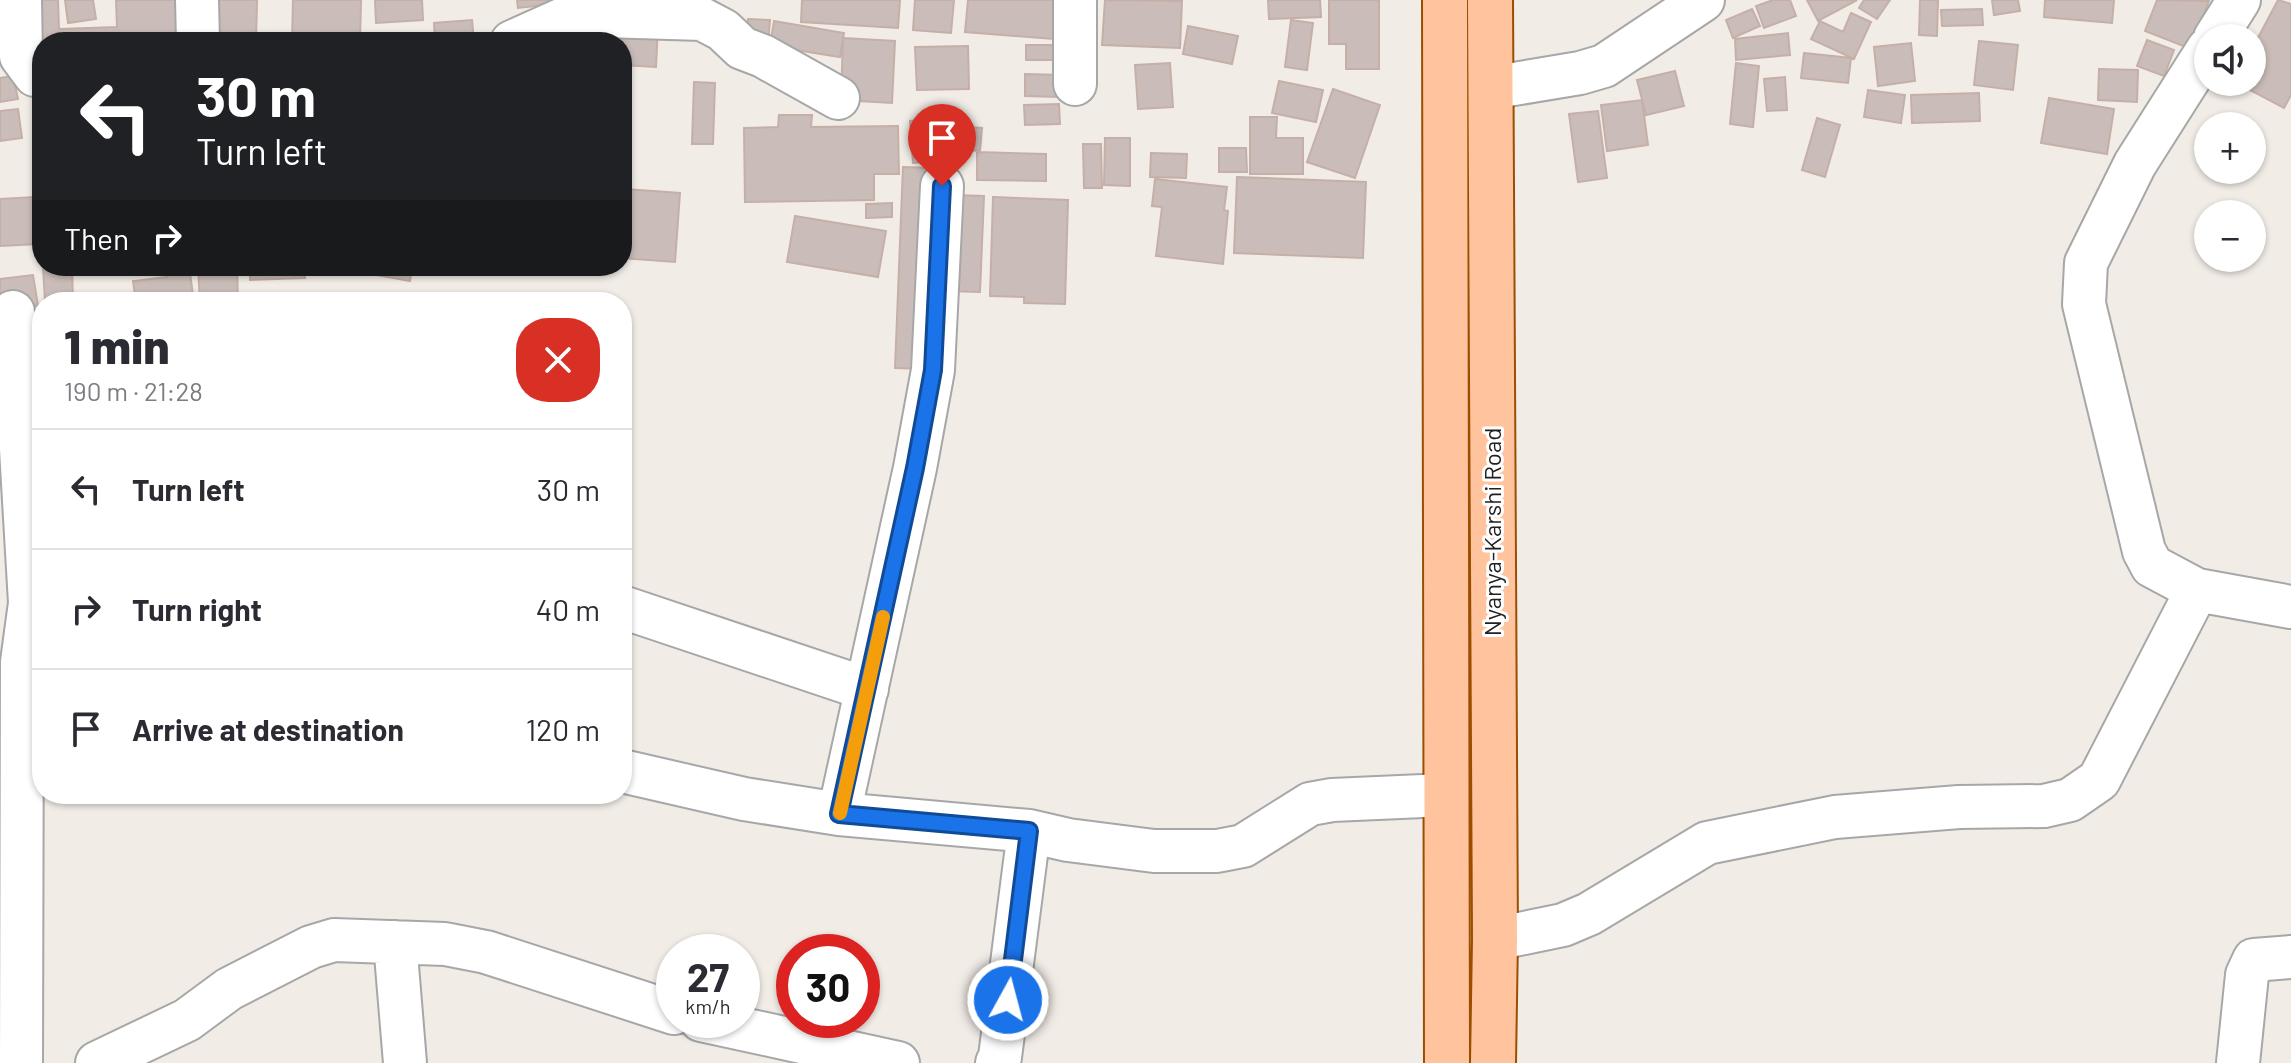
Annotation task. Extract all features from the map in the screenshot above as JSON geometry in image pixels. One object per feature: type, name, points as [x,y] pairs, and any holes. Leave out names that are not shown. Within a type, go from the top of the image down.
[{"type":"main road","name":"Nyanya-Karshi Road","points":[[1445,0],[1447,1063]]},
{"type":"main road","name":"Nyanya-Karshi Road","points":[[1490,0],[1493,1063]]},
{"type":"street","points":[[20,0],[21,56],[32,72]]},
{"type":"street","points":[[197,0],[198,32]]},
{"type":"street","points":[[1075,0],[1075,84]]},
{"type":"street","points":[[1490,88],[1604,66],[1703,0]]},
{"type":"street","points":[[2224,24],[2239,0]]},
{"type":"street","points":[[534,32],[572,15],[702,19],[723,30],[742,48],[763,56],[838,98]]},
{"type":"street","points":[[2194,71],[2135,164],[2086,263],[2084,304],[2144,551],[2152,566],[2197,590],[2291,607]]},
{"type":"street","points":[[839,814],[915,468],[933,370],[942,186]]},
{"type":"street","points":[[13,312],[30,603],[21,660],[21,1063]]},
{"type":"street","points":[[1495,939],[1563,925],[1589,914],[1707,843],[1835,817],[1959,807],[2044,806],[2070,800],[2099,780],[2197,590]]},
{"type":"street","points":[[632,610],[867,689]]},
{"type":"street","points":[[632,773],[744,799],[839,814],[1029,831],[1141,850],[1217,851],[1243,846],[1310,804],[1332,800],[1446,795]]},
{"type":"street","points":[[997,1063],[1029,831]]},
{"type":"street","points":[[97,1063],[187,1020],[229,989],[311,947],[334,940],[445,944],[486,952],[656,1007]]},
{"type":"street","points":[[395,942],[405,1063]]},
{"type":"street","points":[[2238,1063],[2247,975],[2254,960],[2291,957]]},
{"type":"street","points":[[760,1033],[898,1063]]},
{"type":"building","points":[[25,0],[58,0],[59,29],[117,27],[116,0],[184,0],[185,32],[35,32]]},
{"type":"building","points":[[65,0],[93,0],[96,19],[68,23]]},
{"type":"building","points":[[215,0],[257,0],[256,32],[214,32]]},
{"type":"building","points":[[293,0],[361,0],[360,32],[292,32]]},
{"type":"building","points":[[375,0],[422,0],[423,20],[376,23]]},
{"type":"building","points":[[517,0],[592,0],[518,8]]},
{"type":"building","points":[[802,0],[900,0],[898,28],[801,22]]},
{"type":"building","points":[[915,0],[954,0],[951,33],[913,30]]},
{"type":"building","points":[[968,0],[1070,0],[1066,40],[965,32]]},
{"type":"building","points":[[1105,0],[1182,1],[1180,48],[1102,45]]},
{"type":"building","points":[[1268,0],[1320,0],[1321,17],[1269,19]]},
{"type":"building","points":[[1329,0],[1379,0],[1379,69],[1346,69],[1346,44],[1329,44]]},
{"type":"building","points":[[1773,0],[1790,0],[1796,16],[1764,28],[1756,6]]},
{"type":"building","points":[[1807,0],[1857,0],[1818,21]]},
{"type":"building","points":[[1864,0],[1890,0],[1877,19],[1859,8]]},
{"type":"building","points":[[1920,0],[1938,0],[1937,36],[1919,35]]},
{"type":"building","points":[[1992,0],[2018,0],[2020,11],[1994,15]]},
{"type":"building","points":[[2045,0],[2114,0],[2112,23],[2044,17]]},
{"type":"building","points":[[2157,0],[2209,1],[2200,24],[2194,24],[2191,49],[2145,31]]},
{"type":"building","points":[[2278,0],[2291,4],[2291,95],[2284,108],[2261,96],[2266,96],[2265,24]]},
{"type":"building","points":[[1752,9],[1760,26],[1733,38],[1726,20]]},
{"type":"building","points":[[1982,9],[1983,25],[1942,26],[1941,10]]},
{"type":"building","points":[[1851,13],[1871,22],[1854,59],[1811,39],[1820,21],[1843,32]]},
{"type":"building","points":[[748,19],[770,20],[768,45],[746,44]]},
{"type":"building","points":[[472,20],[473,32],[434,32],[434,23]]},
{"type":"building","points":[[1291,20],[1313,23],[1307,70],[1285,67]]},
{"type":"building","points":[[568,21],[658,25],[656,67],[632,66],[632,32],[568,32]]},
{"type":"building","points":[[774,21],[844,33],[840,57],[770,46]]},
{"type":"building","points":[[1188,26],[1238,36],[1232,64],[1183,54]]},
{"type":"building","points":[[1788,33],[1790,55],[1736,60],[1735,39]]},
{"type":"building","points":[[843,38],[895,41],[892,103],[841,100]]},
{"type":"building","points":[[2147,40],[2174,50],[2164,76],[2137,66]]},
{"type":"building","points":[[1979,41],[2018,45],[2013,90],[1974,85]]},
{"type":"building","points":[[1911,43],[1915,81],[1878,86],[1874,47]]},
{"type":"building","points":[[1026,45],[1062,45],[1062,60],[1026,60]]},
{"type":"building","points":[[968,46],[969,89],[917,90],[915,47]]},
{"type":"building","points":[[1804,53],[1851,58],[1848,83],[1801,78]]},
{"type":"building","points":[[1170,63],[1173,107],[1138,109],[1135,65]]},
{"type":"building","points":[[1736,63],[1759,66],[1753,127],[1730,124]]},
{"type":"building","points":[[2099,69],[2138,70],[2137,102],[2098,100]]},
{"type":"building","points":[[1675,71],[1684,106],[1646,115],[1637,80]]},
{"type":"building","points":[[1025,74],[1061,75],[1060,97],[1025,96]]},
{"type":"building","points":[[13,76],[18,99],[0,102],[0,78]]},
{"type":"building","points":[[1785,77],[1787,110],[1767,111],[1764,79]]},
{"type":"building","points":[[1279,81],[1323,90],[1316,122],[1272,113]]},
{"type":"building","points":[[694,82],[715,83],[713,144],[692,144]]},
{"type":"building","points":[[1333,89],[1380,105],[1355,178],[1307,162]]},
{"type":"building","points":[[1868,90],[1905,95],[1901,123],[1864,117]]},
{"type":"building","points":[[1979,93],[1980,121],[1912,123],[1911,95]]},
{"type":"building","points":[[2049,98],[2114,109],[2107,154],[2041,143]]},
{"type":"building","points":[[1642,100],[1648,145],[1607,151],[1601,105]]},
{"type":"building","points":[[1059,104],[1060,124],[1025,125],[1024,105]]},
{"type":"building","points":[[18,109],[22,138],[0,141],[0,111]]},
{"type":"building","points":[[1598,111],[1607,178],[1578,182],[1569,114]]},
{"type":"building","points":[[779,115],[812,115],[811,127],[898,126],[899,174],[874,174],[874,200],[745,202],[744,128],[778,127]]},
{"type":"building","points":[[1250,117],[1277,117],[1276,138],[1303,138],[1303,174],[1250,174]]},
{"type":"building","points":[[1817,118],[1840,125],[1825,177],[1802,170]]},
{"type":"building","points":[[939,119],[942,161],[913,163],[910,121]]},
{"type":"building","points":[[951,126],[982,128],[980,151],[949,149]]},
{"type":"building","points":[[1105,138],[1130,138],[1130,186],[1104,185]]},
{"type":"building","points":[[1083,144],[1101,144],[1102,188],[1084,188]]},
{"type":"building","points":[[1219,148],[1246,148],[1247,172],[1219,172]]},
{"type":"building","points":[[977,152],[1046,154],[1046,181],[977,180]]},
{"type":"building","points":[[1151,153],[1187,154],[1186,178],[1150,177]]},
{"type":"building","points":[[903,167],[930,168],[923,369],[895,368]]},
{"type":"building","points":[[1237,177],[1366,182],[1363,258],[1234,253]]},
{"type":"building","points":[[1155,179],[1227,187],[1223,264],[1156,256],[1162,207],[1152,206]]},
{"type":"building","points":[[632,190],[680,193],[675,262],[632,259]]},
{"type":"building","points":[[952,195],[984,196],[980,292],[948,291]]},
{"type":"building","points":[[32,197],[32,244],[0,246],[0,199]]},
{"type":"building","points":[[993,197],[1068,200],[1065,304],[1024,303],[1024,297],[990,296]]},
{"type":"building","points":[[892,203],[892,217],[866,218],[866,204]]},
{"type":"building","points":[[795,216],[886,231],[878,277],[787,262]]},
{"type":"building","points":[[33,276],[36,292],[32,292],[32,307],[0,311],[0,279]]},
{"type":"building","points":[[44,276],[72,276],[73,292],[44,292]]},
{"type":"building","points":[[190,276],[193,292],[135,292],[133,281]]},
{"type":"building","points":[[199,276],[237,276],[238,292],[199,292]]},
{"type":"building","points":[[250,276],[305,278],[250,280]]},
{"type":"building","points":[[382,276],[411,276],[410,281]]},
{"type":"slow traffic","points":[[840,813],[883,617]]},
{"type":"route","points":[[942,186],[933,370],[915,468],[839,814],[1029,831],[1008,1000]]}]
